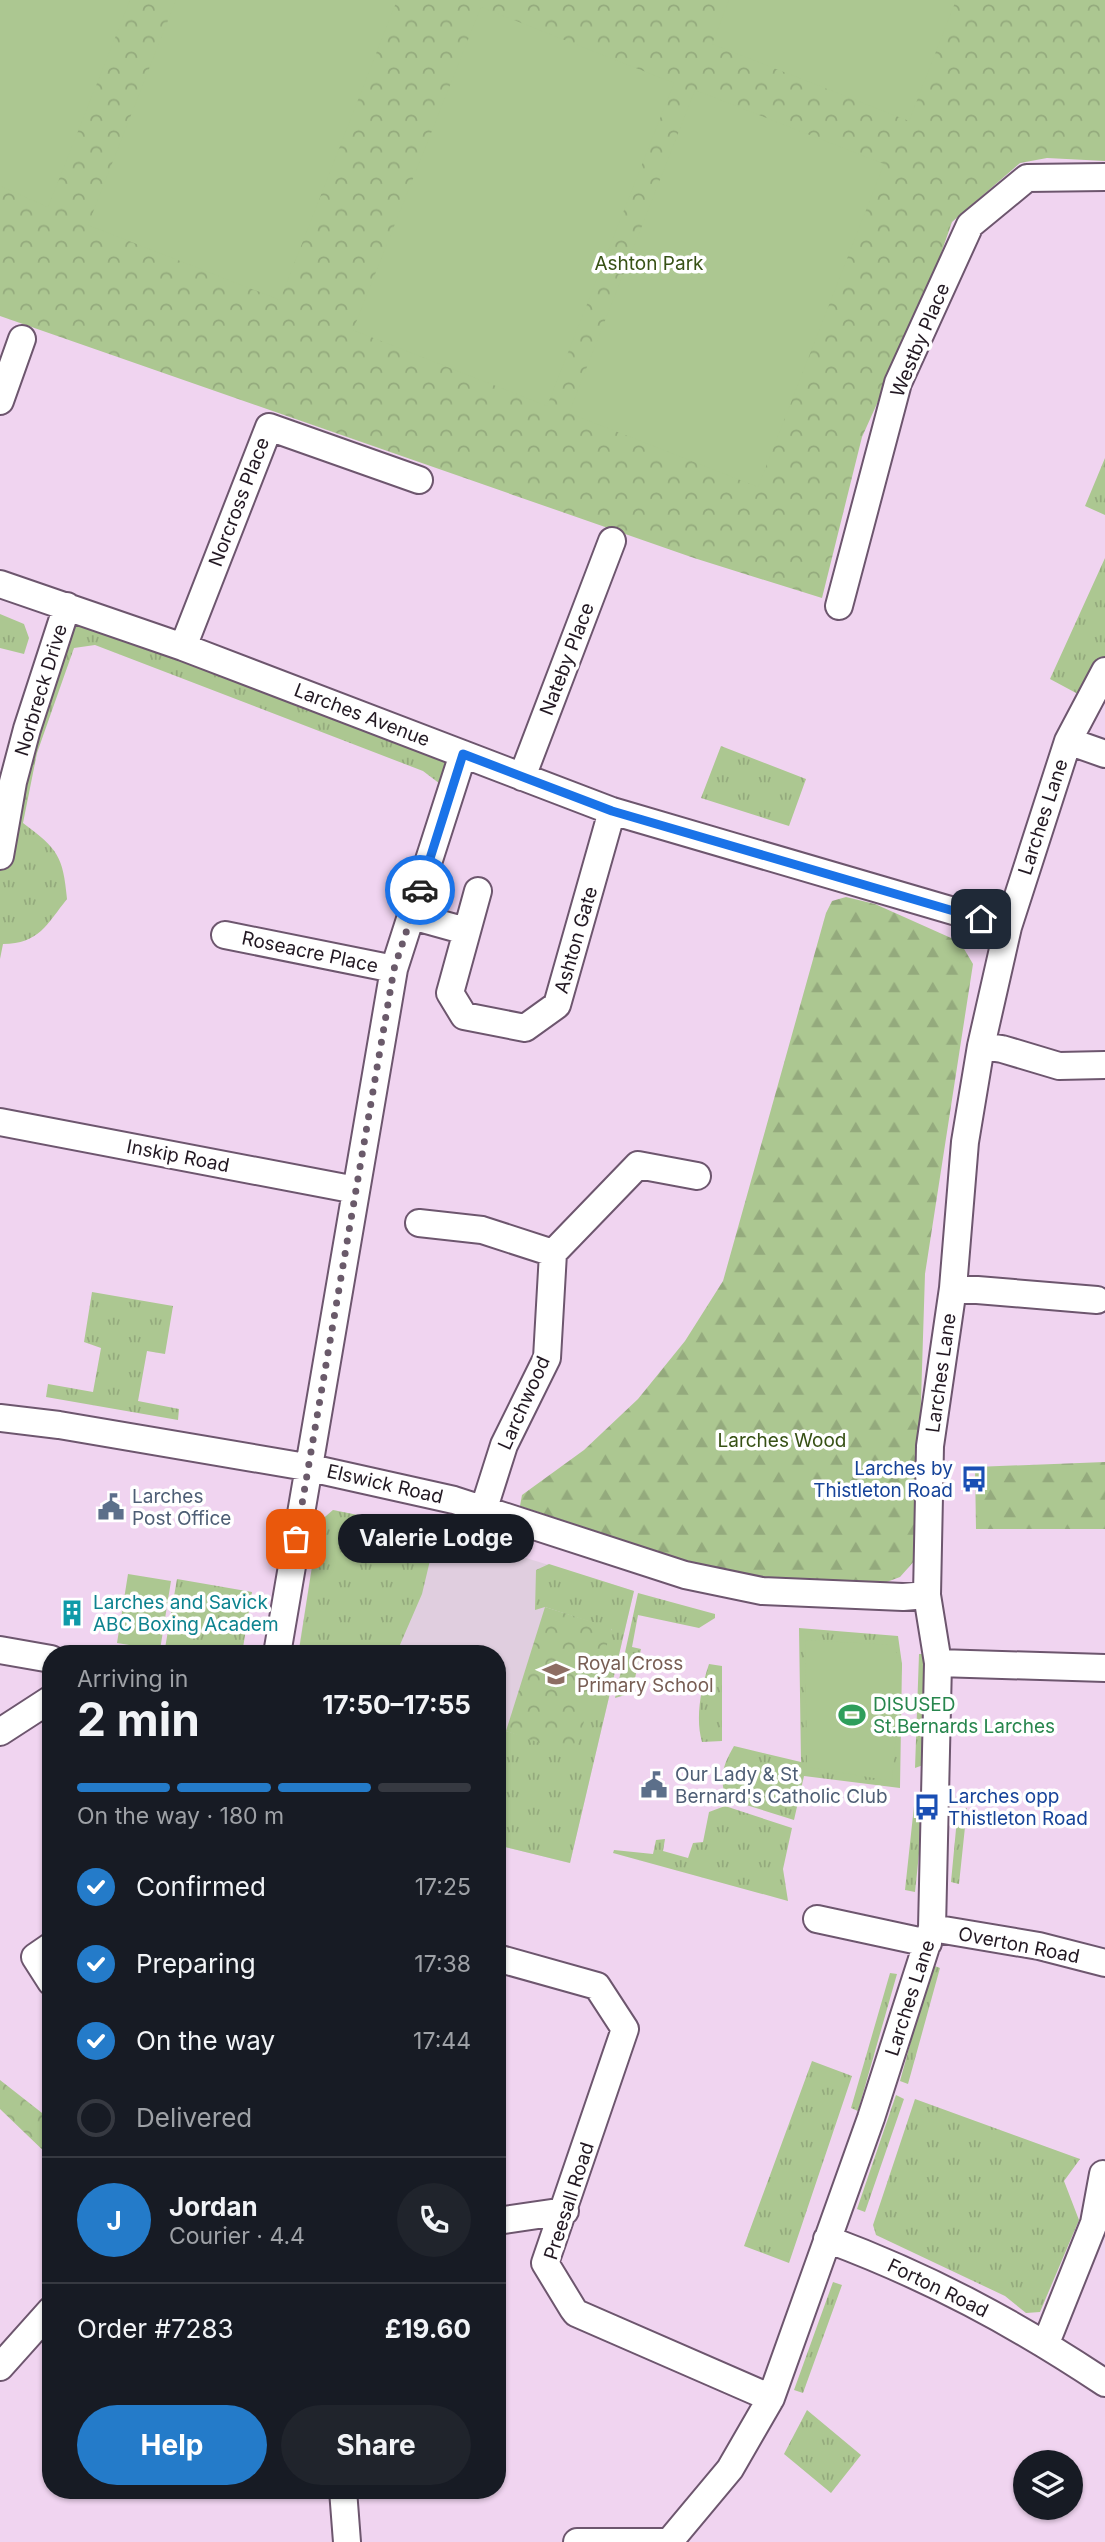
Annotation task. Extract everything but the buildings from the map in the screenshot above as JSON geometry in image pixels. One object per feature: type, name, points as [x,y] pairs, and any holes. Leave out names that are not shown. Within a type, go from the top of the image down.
[{"type":"street","name":"Westby Place","points":[[839,606],[898,383],[970,225],[1027,178],[1105,177]]},
{"type":"street","points":[[0,401],[22,339]]},
{"type":"street","name":"Norcross Place","points":[[183,647],[269,427],[419,480]]},
{"type":"street","name":"Nateby Place","points":[[522,777],[612,541]]},
{"type":"street","name":"Larches Avenue","points":[[0,584],[183,647],[612,811],[1008,927]]},
{"type":"street","name":"Norbreck Drive","points":[[0,856],[13,782],[27,729],[67,606]]},
{"type":"street","name":"Larches Lane","points":[[577,2542],[669,2542],[730,2469],[771,2398],[871,2118],[930,1936],[938,1663],[928,1595],[930,1446],[953,1288],[965,1142],[981,1046],[1008,927],[1068,741],[1105,671]]},
{"type":"street","points":[[1068,741],[1105,754]]},
{"type":"street","points":[[278,1645],[306,1467],[394,969],[463,754]]},
{"type":"street","name":"Ashton Gate","points":[[478,891],[450,993],[464,1016],[525,1027],[557,1005],[612,811]]},
{"type":"street","points":[[412,916],[466,932]]},
{"type":"street","name":"Roseacre Place","points":[[225,935],[394,969]]},
{"type":"street","points":[[981,1046],[1002,1049],[1059,1066],[1105,1065]]},
{"type":"street","name":"Inskip Road","points":[[0,1122],[356,1190]]},
{"type":"street","points":[[419,1223],[482,1230],[553,1253],[638,1165],[697,1176]]},
{"type":"street","name":"Larchwood","points":[[484,1508],[504,1445],[547,1358],[553,1253]]},
{"type":"street","points":[[953,1288],[1097,1300]]},
{"type":"street","name":"Elswick Road","points":[[0,1418],[59,1425],[306,1467],[484,1508],[685,1575],[762,1591],[903,1597],[928,1595]]},
{"type":"street","points":[[0,1650],[42,1657]]},
{"type":"street","points":[[938,1663],[1105,1668]]},
{"type":"street","points":[[0,1732],[42,1705]]},
{"type":"street","name":"Overton Road","points":[[817,1919],[930,1936],[1039,1946],[1105,1963]]},
{"type":"street","points":[[42,1952],[35,1957],[42,1968]]},
{"type":"street","name":"Preesall Road","points":[[506,1961],[597,1986],[625,2029],[565,2211],[545,2263],[576,2313],[771,2398]]},
{"type":"street","points":[[1046,2343],[1094,2223],[1103,2174]]},
{"type":"street","points":[[506,2220],[565,2211]]},
{"type":"street","name":"Forton Road","points":[[827,2239],[951,2290],[1046,2343],[1105,2383]]},
{"type":"street","points":[[0,2367],[42,2320]]},
{"type":"street","points":[[344,2499],[347,2542]]},
{"type":"shaded area","name":"Royal Cross Primary School","points":[[333,1510],[437,1531],[634,1591],[570,1863],[506,1847],[506,1645],[299,1645],[319,1522]]},
{"type":"green space","name":"Ashton Park","points":[[0,0],[1105,0],[1105,161],[1047,158],[1020,163],[952,222],[929,288],[862,437],[822,598],[694,558],[0,316]]},
{"type":"green space","points":[[0,0],[130,0],[48,207],[0,186]]},
{"type":"green space","points":[[176,0],[397,0],[280,300],[88,225]]},
{"type":"green space","points":[[729,0],[956,0],[909,121],[712,44]]},
{"type":"green space","points":[[481,7],[674,83],[547,406],[353,330]]},
{"type":"green space","points":[[695,90],[884,164],[758,487],[569,413]]},
{"type":"green space","points":[[1105,458],[1105,515],[1085,506]]},
{"type":"green space","points":[[1105,558],[1105,671],[1091,701],[1050,679]]},
{"type":"green space","points":[[67,606],[463,754],[452,793],[423,771],[95,645],[74,648],[37,753],[23,823],[57,855],[61,863],[67,899],[34,936],[3,944],[0,959],[0,856]]},
{"type":"green space","points":[[0,614],[24,624],[29,638],[24,654],[0,648]]},
{"type":"green space","points":[[721,746],[806,779],[789,826],[701,798]]},
{"type":"green space","name":"Larches Wood","points":[[846,897],[875,904],[960,942],[973,964],[925,1274],[916,1559],[900,1577],[876,1586],[770,1579],[693,1563],[520,1506],[522,1495],[584,1450],[638,1399],[685,1341],[723,1281],[826,913],[832,901]]},
{"type":"green space","points":[[92,1292],[173,1306],[165,1354],[147,1351],[138,1401],[179,1409],[178,1420],[46,1397],[48,1384],[93,1392],[101,1348],[84,1342]]},
{"type":"green space","points":[[1105,1462],[1105,1529],[976,1529],[975,1467]]},
{"type":"green space","points":[[333,1510],[437,1531],[422,1594],[400,1645],[300,1645],[319,1522]]},
{"type":"green space","points":[[549,1564],[634,1591],[570,1863],[506,1847],[506,1731],[536,1740],[612,1629],[545,1607],[535,1610],[536,1570]]},
{"type":"green space","points":[[128,1574],[171,1581],[161,1645],[117,1643]]},
{"type":"green space","points":[[177,1579],[252,1592],[243,1645],[166,1645]]},
{"type":"green space","points":[[638,1593],[715,1614],[715,1618],[699,1628],[638,1615],[632,1647],[641,1649],[632,1693],[615,1698]]},
{"type":"green space","points":[[545,1607],[612,1628],[574,1755],[506,1731]]},
{"type":"green space","name":"DISUSED St.Bernards Larches","points":[[799,1628],[898,1636],[902,1664],[900,1788],[804,1776],[794,1820],[727,1799],[722,1778],[734,1746],[801,1762]]},
{"type":"green space","name":"DISUSED St.Bernards Larches","points":[[805,1640],[893,1645],[902,1664],[892,1781],[807,1767]]},
{"type":"green space","points":[[919,1654],[927,1654],[926,1764],[915,1768]]},
{"type":"green space","points":[[709,1664],[722,1666],[722,1741],[702,1742],[700,1703]]},
{"type":"green space","points":[[924,1805],[915,1892],[905,1890],[914,1806]]},
{"type":"green space","points":[[725,1806],[792,1828],[783,1869],[788,1901],[613,1853],[614,1850],[653,1854],[656,1840],[665,1839],[663,1851],[688,1858],[693,1843],[703,1842],[709,1812]]},
{"type":"green space","points":[[958,1808],[967,1808],[959,1884],[951,1882]]},
{"type":"green space","points":[[932,1965],[940,1968],[908,2084],[900,2081]]},
{"type":"green space","points":[[890,1973],[897,1974],[858,2111],[851,2108]]},
{"type":"green space","points":[[812,2061],[852,2076],[789,2263],[744,2246]]},
{"type":"green space","points":[[0,2080],[42,2113],[42,2149],[0,2109]]},
{"type":"green space","points":[[896,2095],[904,2099],[865,2212],[857,2209]]},
{"type":"green space","points":[[915,2099],[1080,2159],[1064,2181],[1079,2220],[1040,2312],[1026,2313],[1005,2296],[876,2235],[873,2225]]},
{"type":"green space","points":[[833,2282],[842,2285],[803,2393],[794,2390]]},
{"type":"green space","points":[[807,2410],[861,2455],[831,2493],[784,2454]]},
{"type":"way so far","points":[[296,1539],[306,1467],[394,969],[420,890]]},
{"type":"place","name":"Larches by Thistleton Road","points":[[974,1479]]},
{"type":"place","name":"Larches Post Office","points":[[111,1507]]},
{"type":"place","name":"Valerie Lodge","points":[[296,1539]]},
{"type":"place","name":"Larches and Savick ABC Boxing Academ","points":[[72,1613]]},
{"type":"place","name":"Royal Cross Primary School","points":[[556,1674]]},
{"type":"place","name":"DISUSED St.Bernards Larches","points":[[852,1715]]},
{"type":"place","name":"Our Lady & St Bernard's Catholic Club","points":[[654,1785]]},
{"type":"place","name":"Larches opp Thistleton Road","points":[[927,1807]]},
{"type":"route","points":[[420,890],[463,754],[612,811],[981,919]]}]
